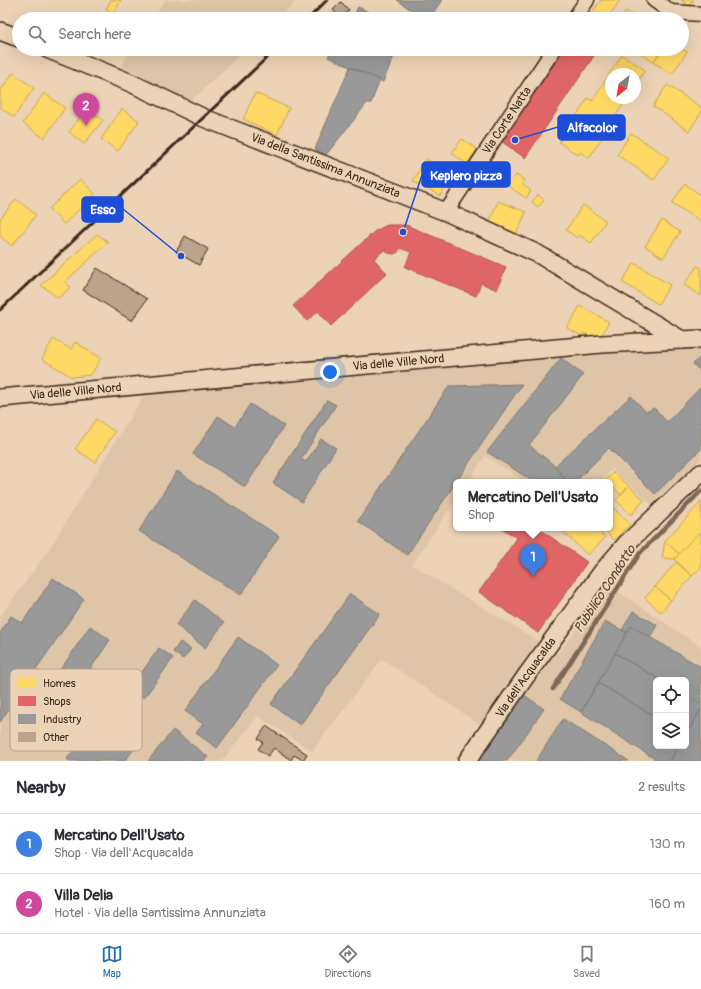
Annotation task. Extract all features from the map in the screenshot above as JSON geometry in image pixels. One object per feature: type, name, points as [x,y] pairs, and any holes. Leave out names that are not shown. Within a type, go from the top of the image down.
[{"type":"street","points":[[579,12],[587,0]]},
{"type":"street","points":[[654,0],[671,12]]},
{"type":"street","points":[[689,13],[701,14]]},
{"type":"street","points":[[0,31],[12,35]]},
{"type":"street","name":"Via della Santissima Annunziata","points":[[64,56],[131,83],[204,118],[446,212],[538,254],[682,340]]},
{"type":"street","name":"Via Corte Natta","points":[[446,212],[549,56]]},
{"type":"street","name":"Via delle Ville Nord","points":[[0,398],[602,344],[701,339]]},
{"type":"street","name":"Via dell'Acquacalda","points":[[467,761],[526,676],[602,572],[626,544],[701,473]]},
{"type":"shaded area","points":[[165,0],[297,0],[284,12],[157,12]]},
{"type":"shaded area","points":[[127,56],[239,56],[190,102],[121,66]]},
{"type":"shaded area","points":[[701,343],[701,459],[652,505],[613,469],[602,479],[521,479],[485,456],[470,479],[453,479],[453,504],[412,565],[558,653],[610,586],[701,647],[701,761],[457,761],[482,726],[382,659],[312,751],[258,716],[222,761],[0,761],[0,617],[47,552],[144,395]]},
{"type":"building: Homes","points":[[111,0],[121,0],[115,12],[106,9]]},
{"type":"building: Homes","points":[[601,0],[620,0],[612,12],[593,12]]},
{"type":"building: Homes","points":[[681,0],[694,0],[689,6]]},
{"type":"building: Homes","points":[[621,56],[624,56],[645,70],[641,76],[641,68],[614,68]]},
{"type":"building: Homes","points":[[645,56],[658,56],[653,62]]},
{"type":"building: Homes","points":[[658,56],[684,56],[672,74],[653,62]]},
{"type":"building: Homes","points":[[13,73],[34,88],[14,117],[0,107],[0,91]]},
{"type":"building: Homes","points":[[605,81],[605,104],[623,104],[589,158],[580,152],[578,155],[559,142],[588,98],[592,101]]},
{"type":"building: Homes","points":[[667,85],[701,107],[701,113],[689,131],[653,106]]},
{"type":"building: Homes","points":[[44,93],[65,108],[44,138],[23,123]]},
{"type":"building: Homes","points":[[255,93],[289,108],[277,135],[243,119]]},
{"type":"building: Homes","points":[[87,108],[103,120],[84,144],[69,132]]},
{"type":"building: Homes","points":[[122,109],[139,121],[118,151],[101,139]]},
{"type":"building: Homes","points":[[631,133],[669,158],[654,180],[617,155]]},
{"type":"building: Homes","points":[[462,139],[477,149],[467,164],[452,153]]},
{"type":"building: Homes","points":[[426,159],[453,174],[440,196],[413,181]]},
{"type":"building: Homes","points":[[516,175],[524,180],[522,184],[531,191],[526,198],[508,186]]},
{"type":"building: Homes","points":[[80,179],[95,194],[64,224],[49,209]]},
{"type":"building: Homes","points":[[685,184],[701,195],[701,222],[672,203]]},
{"type":"building: Homes","points":[[538,195],[544,200],[538,207],[532,202]]},
{"type":"building: Homes","points":[[16,199],[36,215],[12,246],[0,236],[0,219]]},
{"type":"building: Homes","points":[[498,201],[526,212],[516,235],[489,223]]},
{"type":"building: Homes","points":[[583,205],[606,221],[591,243],[579,235],[577,238],[566,230]]},
{"type":"building: Homes","points":[[662,220],[680,232],[663,258],[645,246]]},
{"type":"building: Homes","points":[[97,234],[108,242],[65,282],[71,287],[58,298],[41,285]]},
{"type":"building: Homes","points":[[634,263],[670,285],[658,304],[622,282]]},
{"type":"building: Homes","points":[[697,266],[701,268],[701,296],[684,285]]},
{"type":"building: Homes","points":[[580,306],[609,322],[598,341],[584,333],[582,336],[567,328]]},
{"type":"building: Homes","points":[[53,339],[71,349],[75,342],[101,358],[91,375],[72,377],[42,359]]},
{"type":"building: Homes","points":[[96,419],[115,432],[95,462],[75,449]]},
{"type":"building: Homes","points":[[614,472],[629,486],[621,495],[613,488],[613,479],[607,479]]},
{"type":"building: Homes","points":[[629,486],[644,500],[631,515],[616,500]]},
{"type":"building: Homes","points":[[701,502],[701,530],[679,554],[665,541]]},
{"type":"building: Homes","points":[[613,508],[630,524],[614,540],[606,531],[613,531]]},
{"type":"building: Homes","points":[[562,531],[599,531],[605,538],[588,555]]},
{"type":"building: Homes","points":[[699,532],[701,534],[701,567],[692,576],[674,559]]},
{"type":"building: Homes","points":[[665,541],[679,554],[674,559],[662,558]]},
{"type":"building: Homes","points":[[676,562],[692,576],[671,600],[655,587]]},
{"type":"building: Homes","points":[[655,587],[671,600],[661,612],[645,598]]},
{"type":"building: Shops","points":[[558,56],[594,56],[525,158],[501,141]]},
{"type":"building: Shops","points":[[387,225],[406,225],[506,267],[497,290],[481,283],[476,296],[405,267],[411,252],[400,248],[398,252],[394,254],[388,253],[385,249],[374,259],[387,273],[331,326],[318,311],[307,321],[293,306],[375,231]]},
{"type":"building: Shops","points":[[506,531],[542,531],[587,562],[538,633],[479,592],[517,538]]},
{"type":"building: Industry","points":[[397,0],[442,0],[434,12],[414,12]]},
{"type":"building: Industry","points":[[358,7],[369,12],[356,12]]},
{"type":"building: Industry","points":[[328,56],[394,56],[383,82]]},
{"type":"building: Industry","points":[[350,67],[380,80],[371,103],[367,103],[326,155],[315,149]]},
{"type":"building: Industry","points":[[701,357],[701,372],[693,364]]},
{"type":"building: Industry","points":[[561,358],[583,375],[529,445],[555,466],[565,479],[529,479],[487,452]]},
{"type":"building: Industry","points":[[522,384],[458,479],[453,479],[453,487],[407,555],[358,521],[449,386]]},
{"type":"building: Industry","points":[[701,387],[701,449],[655,494],[609,448],[578,479],[565,479],[555,466],[631,396],[646,412],[654,408],[667,422]]},
{"type":"building: Industry","points":[[327,400],[336,405],[301,459],[306,462],[321,439],[336,448],[302,502],[273,483]]},
{"type":"building: Industry","points":[[250,404],[284,426],[245,487],[193,454],[218,416],[235,427]]},
{"type":"building: Industry","points":[[177,471],[279,536],[241,595],[139,531]]},
{"type":"building: Industry","points":[[53,578],[84,599],[36,669],[10,669],[10,707],[0,722],[0,633],[11,616],[22,623]]},
{"type":"building: Industry","points":[[350,594],[380,614],[300,725],[271,704]]},
{"type":"building: Industry","points":[[195,600],[224,623],[205,648],[176,625]]},
{"type":"building: Industry","points":[[633,611],[657,625],[650,637],[631,626],[627,633],[622,630]]},
{"type":"building: Industry","points":[[605,621],[627,633],[581,712],[560,699]]},
{"type":"building: Industry","points":[[90,626],[110,640],[90,669],[61,669]]},
{"type":"building: Industry","points":[[631,626],[701,667],[701,704],[689,697],[689,677],[655,677],[615,653]]},
{"type":"building: Industry","points":[[238,637],[277,665],[217,748],[196,733],[203,724],[185,711]]},
{"type":"building: Industry","points":[[180,642],[191,649],[183,659],[173,652]]},
{"type":"building: Industry","points":[[159,648],[173,658],[144,698],[142,697],[142,672]]},
{"type":"building: Industry","points":[[615,653],[655,677],[653,677],[653,715],[598,683]]},
{"type":"building: Industry","points":[[598,683],[653,715],[653,749],[677,749],[670,761],[658,761],[581,712]]},
{"type":"building: Industry","points":[[520,692],[544,709],[507,761],[471,761]]},
{"type":"building: Industry","points":[[689,697],[701,704],[701,709],[689,729]]},
{"type":"building: Industry","points":[[701,709],[701,761],[670,761],[677,749],[689,749],[689,729]]},
{"type":"building: Industry","points":[[563,719],[629,761],[536,761]]},
{"type":"building: Industry","points":[[173,730],[208,757],[204,761],[148,761]]},
{"type":"building: Industry","points":[[73,751],[132,751],[125,761],[70,761],[67,759]]},
{"type":"building: Other","points":[[341,2],[349,10],[347,12],[335,12],[333,10]]},
{"type":"building: Other","points":[[185,236],[208,249],[199,265],[176,252]]},
{"type":"building: Other","points":[[97,268],[147,299],[132,321],[83,290]]},
{"type":"building: Other","points":[[266,726],[307,754],[303,760],[294,755],[291,760],[274,748],[268,756],[258,749],[263,742],[258,739]]},
{"type":"waterway","name":"Pubblico Condotto","points":[[553,689],[640,553],[701,491]]},
{"type":"railway","points":[[315,12],[327,0]]},
{"type":"railway","points":[[0,310],[269,56]]},
{"type":"place","name":"Villa Delia","points":[[86,126]]},
{"type":"place","name":"Alfacolor","points":[[515,140]]},
{"type":"place","name":"Keplero pizza","points":[[403,232]]},
{"type":"place","name":"Esso","points":[[181,256]]},
{"type":"place","name":"Mercatino Dell'Usato","points":[[533,577]]}]
